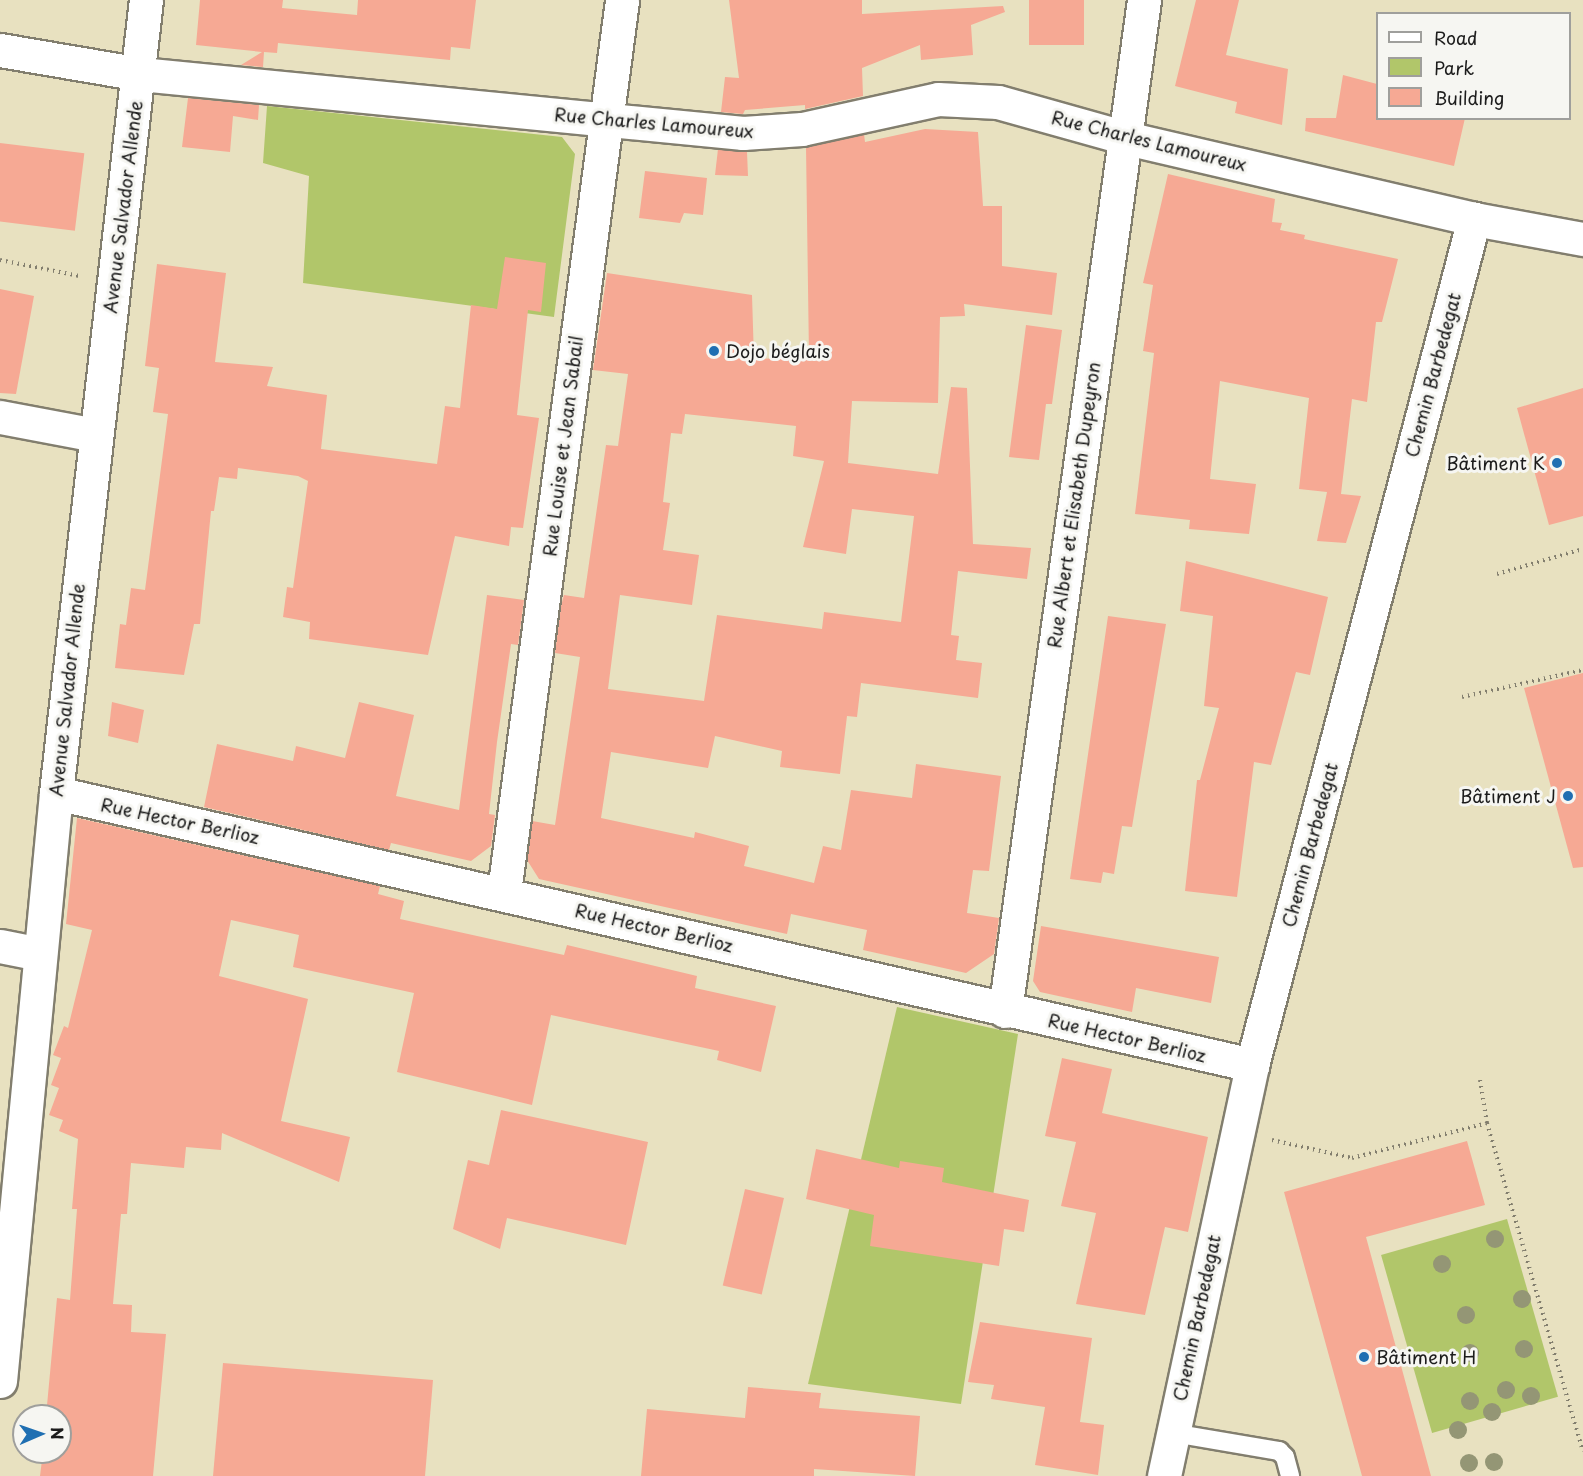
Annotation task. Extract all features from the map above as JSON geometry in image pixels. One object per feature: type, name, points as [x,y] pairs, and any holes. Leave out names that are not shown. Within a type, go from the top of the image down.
[{"type":"street","name":"Avenue Salvador Allende","points":[[0,1381],[56,793],[95,435],[140,74],[146,0]]},
{"type":"street","name":"Rue Louise et Jean Sabail","points":[[504,892],[622,0]]},
{"type":"street","name":"Rue Albert et Elisabeth Dupeyron","points":[[1005,1011],[1144,0]]},
{"type":"street","name":"Rue Charles Lamoureux","points":[[0,50],[140,74],[743,133],[802,129],[938,99],[998,102],[1126,138],[1474,219],[1583,239]]},
{"type":"street","name":"Chemin Barbedegat","points":[[1164,1476],[1252,1065],[1474,219]]},
{"type":"street","points":[[0,417],[95,435]]},
{"type":"street","name":"Rue Hector Berlioz","points":[[56,793],[504,892],[1005,1011],[1252,1065]]},
{"type":"street","points":[[0,946],[40,954]]},
{"type":"lane","points":[[1173,1433],[1279,1451],[1286,1457],[1290,1476]]},
{"type":"path","points":[[0,260],[114,283]]},
{"type":"path","points":[[1497,574],[1583,549]]},
{"type":"path","points":[[1462,697],[1583,670]]},
{"type":"path","points":[[1480,1080],[1487,1123],[1583,1451]]},
{"type":"path","points":[[1237,1132],[1352,1158],[1487,1123]]},
{"type":"green space","points":[[267,106],[562,137],[575,154],[554,317],[303,283],[309,176],[263,163]]},
{"type":"green space","points":[[897,1007],[1018,1034],[961,1404],[808,1384]]},
{"type":"green space","points":[[1507,1219],[1558,1397],[1432,1433],[1381,1255]]},
{"type":"building","points":[[200,0],[283,0],[282,8],[357,15],[358,0],[476,0],[470,49],[451,47],[450,60],[278,43],[277,53],[264,52],[263,67],[241,65],[262,52],[196,45]]},
{"type":"building","points":[[729,0],[862,0],[862,14],[1003,6],[1005,12],[971,25],[973,55],[921,60],[920,45],[862,68],[863,96],[805,109],[805,105],[745,110],[743,114],[721,112],[725,77],[739,78]]},
{"type":"building","points":[[1029,0],[1084,0],[1084,45],[1029,45]]},
{"type":"building","points":[[1196,0],[1239,0],[1226,55],[1288,69],[1282,125],[1235,113],[1237,102],[1175,86]]},
{"type":"building","points":[[1343,75],[1376,84],[1376,120],[1465,120],[1454,166],[1305,131],[1306,118],[1336,118]]},
{"type":"building","points":[[188,98],[259,105],[258,120],[233,116],[230,152],[182,147]]},
{"type":"building","points":[[925,129],[978,132],[983,206],[1002,206],[1002,266],[1057,273],[1052,315],[964,304],[965,316],[940,317],[938,403],[852,401],[848,463],[938,474],[951,387],[967,388],[973,544],[1031,548],[1027,579],[958,571],[951,635],[959,636],[956,660],[982,663],[978,698],[861,683],[857,717],[847,716],[840,774],[780,767],[782,751],[715,736],[708,768],[611,752],[601,818],[694,838],[695,832],[749,846],[744,866],[814,883],[823,846],[841,850],[851,790],[912,798],[916,764],[1001,776],[989,871],[973,870],[967,913],[999,918],[994,954],[966,973],[863,950],[867,930],[791,914],[787,934],[539,879],[527,860],[532,821],[555,825],[580,657],[555,653],[561,606],[564,595],[584,598],[606,445],[618,446],[628,374],[593,370],[607,273],[752,295],[754,359],[809,357],[806,147],[864,134],[865,142]],"holes":[[[685,414],[796,426],[793,456],[824,461],[803,547],[846,554],[852,509],[914,516],[901,622],[824,612],[822,629],[717,615],[704,701],[608,689],[620,595],[692,605],[699,555],[663,550],[670,503],[663,502],[671,433],[682,434]]]},
{"type":"building","points":[[0,143],[84,153],[75,231],[0,222]]},
{"type":"building","points":[[718,149],[747,152],[748,176],[715,175]]},
{"type":"building","points":[[645,171],[707,178],[703,215],[684,213],[680,223],[639,218]]},
{"type":"building","points":[[1168,174],[1275,199],[1272,222],[1282,223],[1280,230],[1305,235],[1304,239],[1398,259],[1382,322],[1376,322],[1367,402],[1352,399],[1341,494],[1361,496],[1346,543],[1317,541],[1327,492],[1299,489],[1309,398],[1220,381],[1210,479],[1256,484],[1249,534],[1189,529],[1190,520],[1135,514],[1154,353],[1143,351],[1153,285],[1143,283]]},
{"type":"building","points":[[505,257],[546,263],[541,312],[528,310],[517,415],[539,418],[523,528],[511,527],[509,546],[455,536],[428,655],[309,639],[310,622],[283,617],[287,587],[293,588],[308,481],[298,476],[238,468],[237,479],[219,477],[214,511],[211,511],[200,624],[194,624],[184,675],[115,668],[120,624],[126,625],[131,588],[145,590],[168,414],[153,412],[159,368],[145,366],[157,264],[226,273],[215,362],[273,367],[267,386],[327,395],[321,449],[437,464],[445,406],[460,408],[471,305],[497,309]]},
{"type":"building","points":[[0,289],[34,296],[16,394],[0,393]]},
{"type":"building","points":[[1026,325],[1062,330],[1052,404],[1046,404],[1039,460],[1009,457]]},
{"type":"building","name":"Bâtiment K","points":[[1583,388],[1583,516],[1549,525],[1517,408]]},
{"type":"building","points":[[1186,561],[1328,597],[1310,675],[1296,672],[1271,765],[1254,762],[1237,897],[1185,891],[1197,780],[1200,780],[1219,708],[1204,706],[1213,616],[1180,611]]},
{"type":"building","points":[[487,595],[524,600],[518,645],[511,644],[497,742],[489,814],[495,815],[491,846],[471,861],[391,843],[389,850],[204,807],[217,744],[293,761],[296,746],[345,758],[359,702],[414,715],[396,796],[459,810]]},
{"type":"building","points":[[1108,616],[1166,624],[1132,827],[1122,826],[1114,874],[1103,872],[1101,883],[1070,879]]},
{"type":"building","name":"Bâtiment J","points":[[1583,673],[1583,867],[1573,868],[1524,688]]},
{"type":"building","points":[[112,702],[144,710],[138,743],[108,736]]},
{"type":"building","points":[[77,818],[380,886],[378,894],[404,901],[400,919],[564,955],[567,945],[697,976],[695,988],[776,1006],[761,1072],[717,1060],[719,1051],[551,1015],[532,1105],[397,1072],[414,993],[293,967],[299,935],[231,920],[219,976],[308,999],[281,1121],[350,1137],[339,1182],[222,1133],[221,1150],[186,1147],[184,1168],[131,1163],[127,1214],[121,1214],[113,1304],[132,1305],[131,1332],[166,1334],[153,1476],[40,1476],[42,1464],[72,1464],[72,1404],[47,1404],[57,1298],[70,1300],[77,1209],[72,1209],[78,1139],[59,1131],[63,1120],[49,1115],[59,1088],[51,1085],[61,1058],[53,1055],[64,1026],[68,1028],[92,930],[66,924]]},
{"type":"building","points":[[1041,926],[1219,957],[1211,1003],[1136,988],[1132,1012],[1040,992],[1033,981]]},
{"type":"building","points":[[1062,1058],[1112,1069],[1102,1113],[1208,1137],[1188,1232],[1165,1227],[1145,1315],[1076,1304],[1096,1213],[1061,1206],[1076,1142],[1045,1136]]},
{"type":"building","points":[[501,1110],[648,1142],[626,1245],[507,1218],[500,1249],[453,1229],[468,1160],[489,1165]]},
{"type":"building","name":"Bâtiment H","points":[[1467,1141],[1485,1205],[1366,1237],[1431,1476],[1362,1476],[1284,1192]]},
{"type":"building","points":[[816,1149],[899,1168],[900,1161],[944,1168],[942,1182],[1029,1200],[1024,1232],[1004,1229],[999,1266],[870,1246],[874,1215],[806,1199]]},
{"type":"building","points":[[745,1189],[784,1198],[762,1294],[723,1285]]},
{"type":"building","points":[[980,1322],[1092,1338],[1080,1422],[1104,1425],[1098,1475],[1035,1465],[1045,1407],[991,1399],[994,1385],[968,1382]]},
{"type":"building","points":[[223,1363],[433,1380],[425,1476],[213,1476]]},
{"type":"building","points":[[748,1387],[821,1393],[819,1408],[920,1416],[915,1476],[814,1469],[814,1476],[641,1476],[647,1409],[745,1418]]},
{"type":"place","name":"Dojo béglais","points":[[714,351]]},
{"type":"place","name":"Bâtiment K","points":[[1557,463]]},
{"type":"place","name":"Bâtiment J","points":[[1568,796]]},
{"type":"place","name":"Bâtiment H","points":[[1364,1357]]}]
